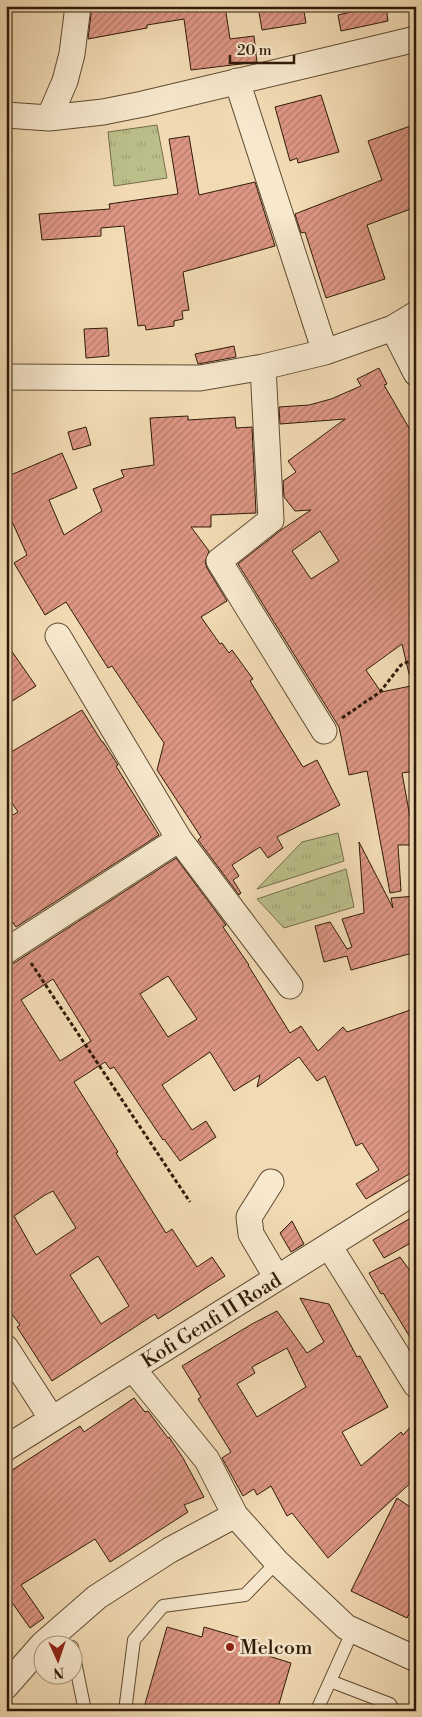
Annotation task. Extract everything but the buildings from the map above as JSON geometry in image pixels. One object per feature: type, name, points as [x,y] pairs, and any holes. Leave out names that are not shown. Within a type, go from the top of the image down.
[{"type":"street","points":[[49,118],[65,81],[72,54],[78,6]]},
{"type":"street","points":[[6,116],[49,118],[103,112],[416,38]]},
{"type":"street","points":[[236,81],[325,352]]},
{"type":"street","points":[[6,377],[200,378],[263,367],[325,352],[393,328],[416,314]]},
{"type":"street","points":[[393,328],[416,373]]},
{"type":"street","points":[[263,367],[270,520],[219,561],[324,731]]},
{"type":"street","points":[[58,636],[179,839],[290,986]]},
{"type":"street","points":[[12,947],[179,839]]},
{"type":"street","points":[[271,1182],[249,1217],[251,1234],[277,1278]]},
{"type":"street","name":"Kofi Genfi II Road","points":[[6,1448],[416,1192]]},
{"type":"street","points":[[329,1246],[416,1385]]},
{"type":"street","points":[[6,1348],[52,1419]]},
{"type":"street","points":[[133,1369],[207,1460],[235,1515],[277,1562],[346,1626],[416,1659]]},
{"type":"street","points":[[74,1634],[98,1597],[170,1550],[235,1515]]},
{"type":"street","points":[[6,1686],[32,1657]]},
{"type":"lane","points":[[125,1711],[134,1640],[163,1606],[245,1595],[277,1562]]},
{"type":"lane","points":[[317,1710],[354,1630]]},
{"type":"lane","points":[[330,1681],[390,1704],[393,1711]]},
{"type":"lane","points":[[79,1684],[84,1711]]},
{"type":"path","points":[[324,731],[380,692],[401,665],[416,658]]},
{"type":"path","points":[[12,947],[190,1202]]},
{"type":"green space","points":[[157,125],[167,178],[114,186],[108,132]]},
{"type":"green space","points":[[338,833],[344,861],[257,889],[302,842]]},
{"type":"green space","points":[[346,869],[354,907],[284,928],[257,899]]},
{"type":"place","name":"Melcom","points":[[230,1647]]}]
